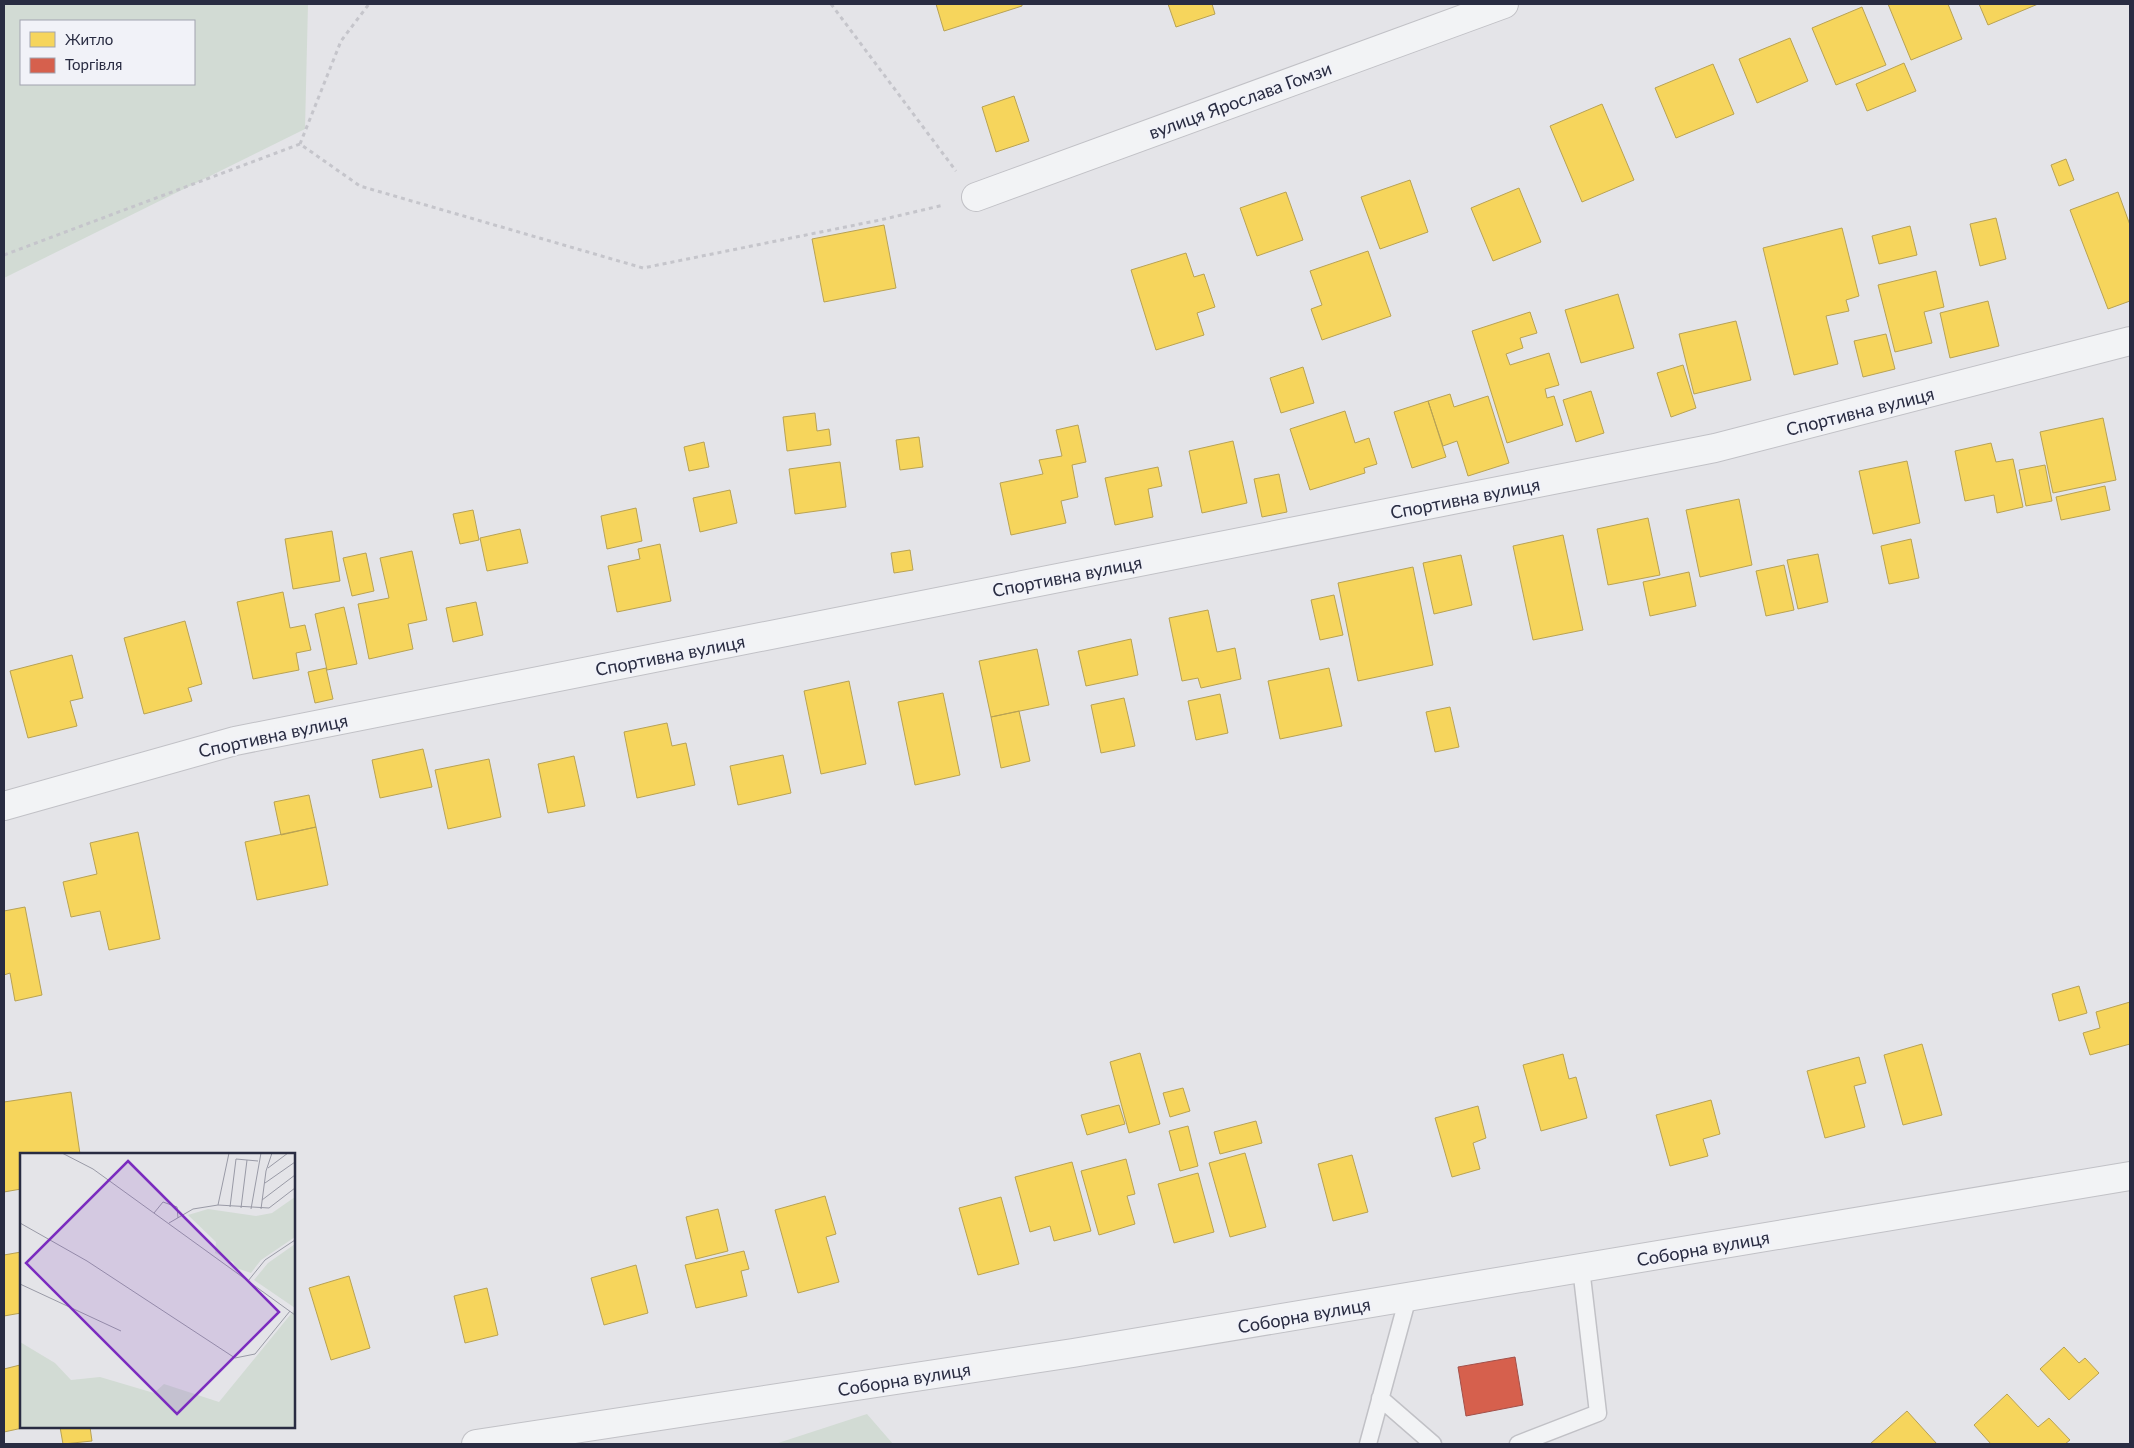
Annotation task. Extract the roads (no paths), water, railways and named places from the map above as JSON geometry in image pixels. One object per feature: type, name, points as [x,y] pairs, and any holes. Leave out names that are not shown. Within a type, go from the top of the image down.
[{"type":"street","name":"вулиця Ярослава Гомзи","points":[[976,197],[1504,4]]},
{"type":"street","name":"Спортивна вулиця","points":[[4,806],[235,741],[1715,448],[2130,341]]},
{"type":"street","name":"Соборна вулиця","points":[[476,1444],[1074,1353],[2130,1176]]},
{"type":"lane","points":[[1518,1444],[1598,1413],[1581,1268]]},
{"type":"lane","points":[[1368,1444],[1408,1297]]},
{"type":"lane","points":[[1380,1398],[1433,1444]]}]
